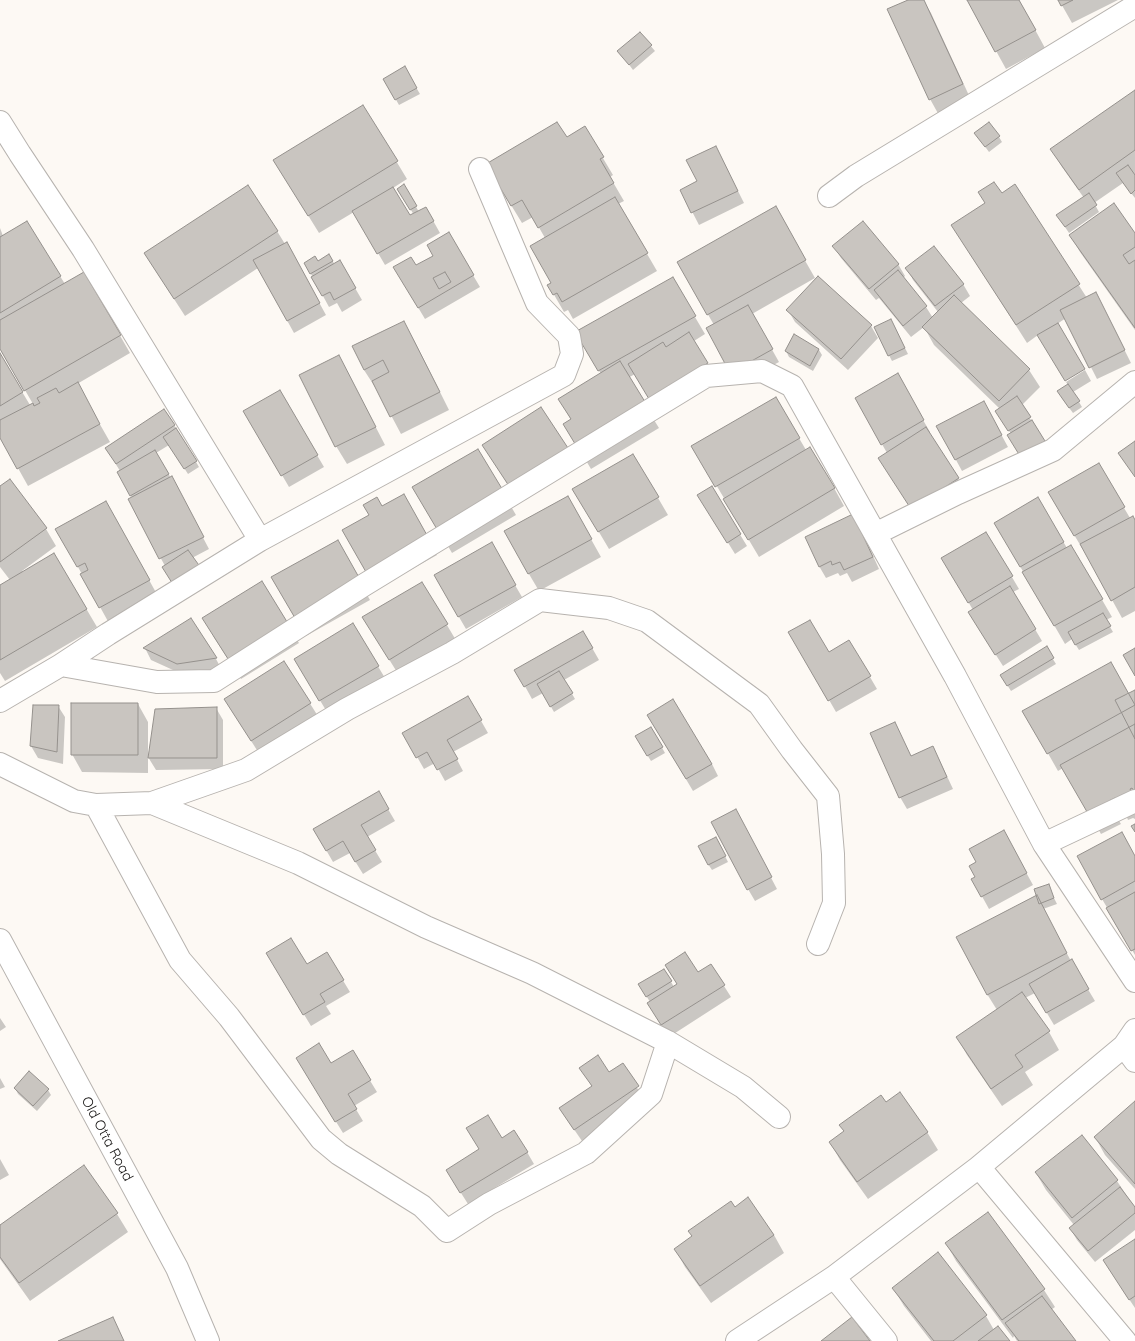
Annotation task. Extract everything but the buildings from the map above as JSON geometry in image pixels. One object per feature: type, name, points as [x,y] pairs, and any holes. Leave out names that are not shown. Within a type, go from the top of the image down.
[{"type":"street","points":[[829,196],[856,176],[1135,6]]},
{"type":"street","points":[[0,122],[84,249],[260,540]]},
{"type":"street","points":[[0,701],[61,665],[108,634],[260,540],[564,375],[572,354],[569,336],[537,303],[480,168]]},
{"type":"street","points":[[61,665],[157,682],[214,681],[364,585],[706,376],[762,371],[792,386],[955,676],[1044,844],[1135,982]]},
{"type":"street","points":[[875,534],[958,493],[1053,450],[1135,382]]},
{"type":"street","points":[[0,764],[74,801],[96,805],[152,803],[246,770],[347,709],[452,653],[540,600],[609,608],[647,621],[759,704],[792,750],[828,796],[833,854],[834,903],[818,944]]},
{"type":"street","points":[[1044,844],[1135,801]]},
{"type":"street","points":[[152,803],[298,863],[426,927],[532,974],[668,1042],[744,1087],[779,1117]]},
{"type":"street","points":[[96,805],[180,960],[229,1017],[321,1139],[339,1154],[422,1206],[447,1231],[489,1204],[586,1153],[650,1094],[668,1042]]},
{"type":"street","name":"Old Otta Road","points":[[0,940],[177,1268],[208,1341]]},
{"type":"street","points":[[738,1341],[834,1277],[979,1167],[1131,1046]]},
{"type":"street","points":[[979,1167],[1125,1341]]},
{"type":"street","points":[[834,1277],[886,1341]]}]
